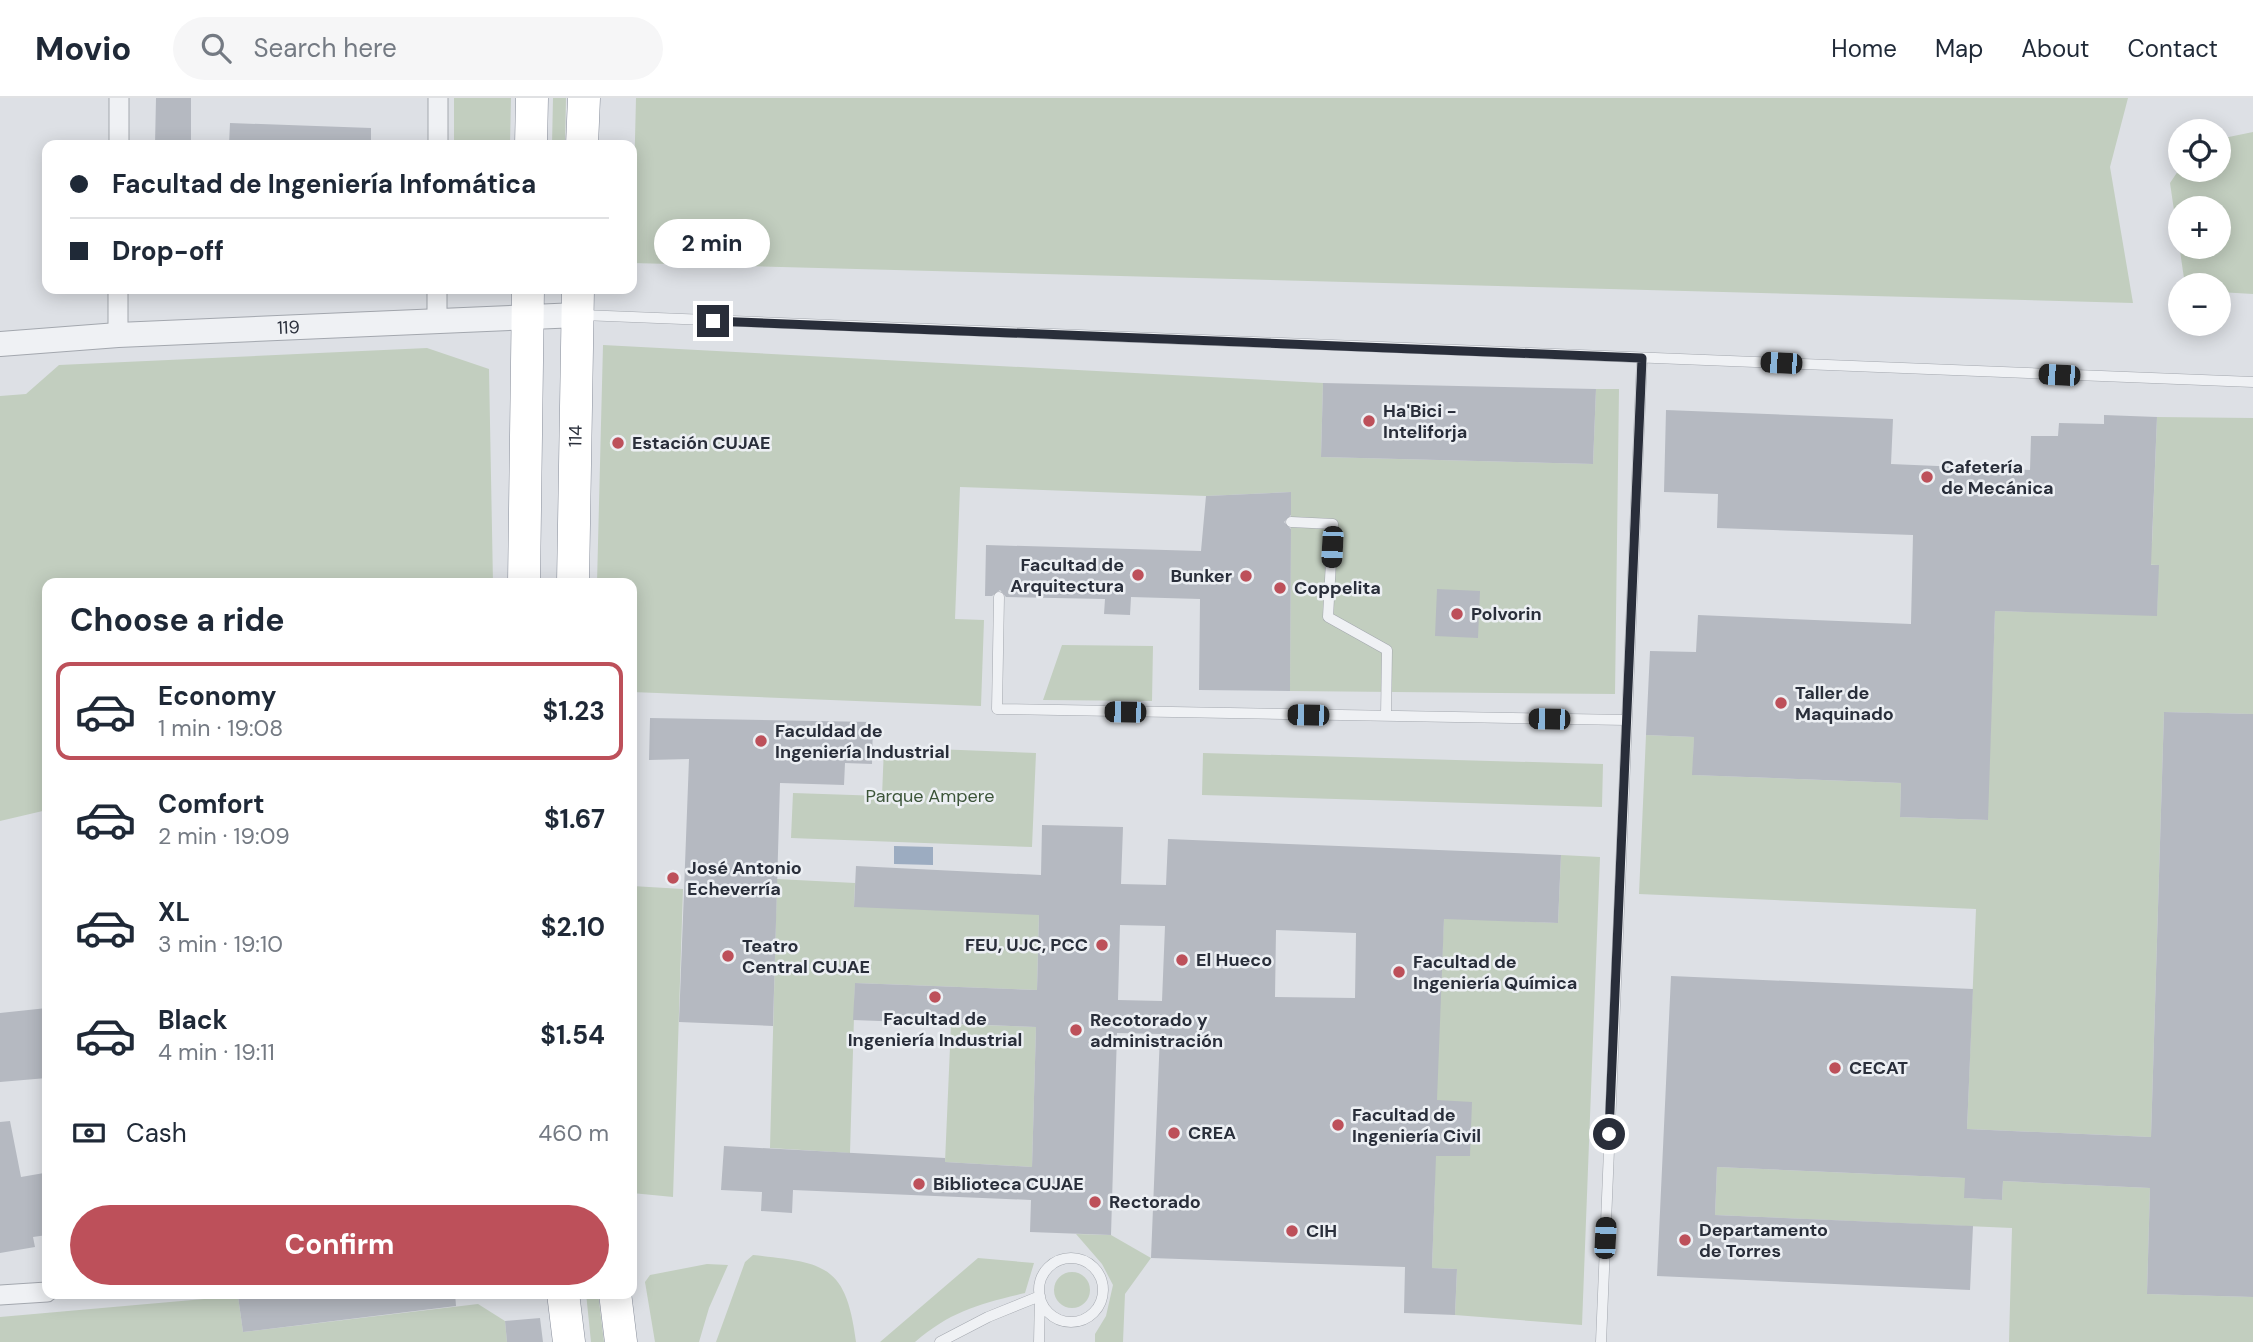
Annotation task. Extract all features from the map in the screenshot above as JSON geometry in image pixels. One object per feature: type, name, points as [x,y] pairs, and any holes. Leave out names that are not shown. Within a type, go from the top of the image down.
[{"type":"highway","points":[[531,140],[532,98]]},
{"type":"highway","points":[[582,140],[584,98]]},
{"type":"highway","name":"114","points":[[573,578],[578,302]]},
{"type":"highway","points":[[524,578],[527,303]]},
{"type":"highway","points":[[564,1299],[569,1342]]},
{"type":"highway","points":[[616,1299],[621,1342]]},
{"type":"street","points":[[119,98],[119,140]]},
{"type":"street","points":[[438,98],[438,140]]},
{"type":"street","points":[[118,294],[118,335]]},
{"type":"street","points":[[437,294],[437,321]]},
{"type":"street","name":"119","points":[[0,344],[118,335],[437,321],[527,303],[578,302]]},
{"type":"street","points":[[0,1295],[42,1292]]},
{"type":"lane","points":[[578,302],[1642,358],[2253,382]]},
{"type":"lane","points":[[1601,1342],[1642,358]]},
{"type":"lane","points":[[1291,522],[1333,524],[1328,617],[1387,650],[1386,716]]},
{"type":"lane","points":[[999,597],[997,709],[1627,720]]},
{"type":"lane","points":[[1040,1296],[1044,1306],[1059,1320],[1081,1321],[1098,1308],[1103,1287],[1095,1268],[1086,1262],[1068,1259],[1059,1261],[1046,1271],[1040,1296],[1040,1342]]},
{"type":"lane","points":[[940,1342],[988,1317],[1040,1296]]},
{"type":"green space","points":[[454,98],[511,98],[510,140],[454,140]]},
{"type":"green space","points":[[553,98],[566,98],[565,140],[552,140]]},
{"type":"green space","points":[[636,98],[2128,98],[2110,167],[2133,303],[637,263]]},
{"type":"green space","points":[[2253,132],[2253,294],[2231,293],[2231,273],[2183,273],[2181,259],[2231,259],[2231,196],[2172,196],[2170,183],[2231,182],[2231,137]]},
{"type":"green space","points":[[603,345],[1323,383],[1321,457],[1593,464],[1596,389],[1619,389],[1615,694],[1290,691],[1291,492],[1206,496],[960,487],[955,619],[984,620],[981,706],[637,692],[637,578],[597,578]]},
{"type":"green space","points":[[427,348],[489,369],[493,578],[42,578],[42,811],[0,821],[0,396],[26,394],[59,365]]},
{"type":"green space","points":[[2157,417],[2253,418],[2253,714],[2164,712],[2151,1137],[1967,1129],[1976,909],[1639,894],[1646,735],[1694,737],[1693,775],[1901,783],[1900,817],[1987,820],[1995,611],[2157,615],[2158,565],[1997,560],[1998,538],[2152,543]]},
{"type":"green space","points":[[1062,645],[1153,646],[1152,701],[1043,700]]},
{"type":"green space","name":"Parque Ampere","points":[[884,747],[1036,753],[1032,847],[791,838],[793,793],[882,796]]},
{"type":"green space","points":[[1203,753],[1603,764],[1602,807],[1202,795]]},
{"type":"green space","points":[[1561,855],[1600,857],[1582,1325],[1455,1315],[1457,1269],[1432,1268],[1435,1179],[1386,1154],[1470,1156],[1435,1101],[1444,918],[1558,923]]},
{"type":"green space","points":[[777,879],[855,883],[854,906],[1039,914],[1037,990],[855,983],[850,1153],[770,1148]]},
{"type":"green space","points":[[637,886],[683,889],[673,1197],[637,1193]]},
{"type":"green space","points":[[951,1024],[1036,1027],[1032,1167],[945,1162]]},
{"type":"green space","points":[[1717,1167],[1965,1178],[1965,1198],[2002,1200],[2003,1181],[2150,1188],[2147,1294],[2253,1297],[2253,1342],[2009,1342],[2012,1228],[1715,1215]]},
{"type":"green space","points":[[1076,1234],[1111,1235],[1151,1258],[1125,1294],[1123,1342],[1095,1342],[1095,1334],[1106,1316],[1113,1285],[1102,1264]]},
{"type":"green space","points":[[753,1255],[798,1261],[828,1272],[838,1282],[846,1297],[856,1342],[716,1342],[745,1262]]},
{"type":"green space","points":[[978,1258],[1034,1263],[1025,1293],[966,1310],[928,1331],[915,1342],[880,1342]]},
{"type":"green space","points":[[707,1264],[728,1265],[709,1308],[699,1342],[655,1342],[645,1282],[650,1275]]},
{"type":"green space","points":[[1072,1272],[1085,1277],[1090,1290],[1085,1303],[1072,1308],[1059,1303],[1054,1290],[1059,1277]]},
{"type":"green space","points":[[204,1299],[238,1299],[243,1332],[478,1304],[505,1321],[507,1342],[0,1342],[0,1317]]},
{"type":"green space","points":[[587,1299],[599,1299],[604,1342],[591,1342]]},
{"type":"water","points":[[894,846],[933,847],[933,865],[894,864]]},
{"type":"building","points":[[156,98],[191,98],[191,140],[155,140]]},
{"type":"building","points":[[230,123],[371,128],[371,140],[229,140]]},
{"type":"building","points":[[1323,383],[1596,389],[1593,464],[1321,457]]},
{"type":"building","points":[[1666,410],[1893,419],[1891,464],[2030,470],[2031,436],[2058,436],[2059,423],[2104,424],[2104,415],[2157,417],[2151,565],[2159,565],[2157,616],[1995,611],[1988,820],[1900,817],[1901,783],[1692,775],[1694,737],[1646,735],[1650,651],[1696,652],[1698,615],[1911,624],[1913,535],[1717,528],[1718,494],[1664,492]]},
{"type":"building","name":"Bunker","points":[[1291,492],[1291,515],[1284,522],[1291,529],[1290,691],[1199,690],[1200,599],[1131,597],[1130,615],[1104,614],[1105,599],[1006,597],[1000,590],[992,596],[985,596],[986,545],[1201,551],[1206,496]]},
{"type":"building","name":"Polvorin","points":[[1437,589],[1480,591],[1478,638],[1435,636]]},
{"type":"building","points":[[2164,712],[2253,714],[2253,1297],[2147,1294],[2150,1188],[2003,1181],[2002,1200],[1964,1198],[1965,1178],[1717,1167],[1715,1215],[1973,1226],[1970,1290],[1657,1276],[1671,976],[1973,989],[1967,1129],[2151,1137]]},
{"type":"building","points":[[650,718],[873,722],[872,764],[845,763],[844,785],[780,783],[773,1026],[679,1022],[689,759],[649,760]]},
{"type":"building","points":[[1042,825],[1123,827],[1121,884],[1166,885],[1168,839],[1561,855],[1558,923],[1444,919],[1437,1100],[1472,1102],[1470,1156],[1436,1156],[1432,1268],[1457,1269],[1455,1315],[1404,1313],[1405,1267],[1151,1258],[1160,1034],[1117,1033],[1111,1235],[1030,1232],[1031,1200],[793,1190],[792,1213],[761,1211],[762,1192],[721,1190],[724,1146],[945,1158],[945,1162],[1032,1167],[1036,1027],[853,1020],[855,983],[1037,990],[1039,915],[854,907],[856,866],[1041,875]],"holes":[[[1120,925],[1165,926],[1162,1001],[1118,1000]],[[1276,930],[1356,933],[1355,998],[1275,997]]]},
{"type":"building","points":[[42,1009],[42,1078],[0,1082],[0,1013]]},
{"type":"building","points":[[10,1121],[21,1177],[42,1173],[42,1236],[33,1237],[35,1247],[0,1253],[0,1122]]},
{"type":"building","points":[[238,1299],[455,1299],[456,1306],[243,1332]]},
{"type":"building","points":[[540,1318],[543,1342],[507,1342],[505,1321]]},
{"type":"place","name":"Ha'Bici - Inteliforja","points":[[1369,421]]},
{"type":"place","name":"Estación CUJAE","points":[[618,443]]},
{"type":"place","name":"Cafetería de Mecánica","points":[[1927,477]]},
{"type":"place","name":"Facultad de Arquitectura","points":[[1138,575]]},
{"type":"place","name":"Bunker","points":[[1246,576]]},
{"type":"place","name":"Coppelita","points":[[1280,588]]},
{"type":"place","name":"Polvorin","points":[[1457,614]]},
{"type":"place","name":"Taller de Maquinado","points":[[1781,703]]},
{"type":"place","name":"Faculdad de Ingeniería Industrial","points":[[761,741]]},
{"type":"place","name":"José Antonio Echeverría","points":[[673,878]]},
{"type":"place","name":"FEU, UJC, PCC","points":[[1102,945]]},
{"type":"place","name":"Teatro Central CUJAE","points":[[728,956]]},
{"type":"place","name":"El Hueco","points":[[1182,960]]},
{"type":"place","name":"Facultad de Ingeniería Química","points":[[1399,972]]},
{"type":"place","name":"Facultad de Ingeniería Industrial","points":[[935,997]]},
{"type":"place","name":"Recotorado y administración","points":[[1076,1030]]},
{"type":"place","name":"CECAT","points":[[1835,1068]]},
{"type":"place","name":"Facultad de Ingeniería Civil","points":[[1338,1125]]},
{"type":"place","name":"CREA","points":[[1174,1133]]},
{"type":"place","name":"Biblioteca CUJAE","points":[[919,1184]]},
{"type":"place","name":"Rectorado","points":[[1095,1202]]},
{"type":"place","name":"CIH","points":[[1292,1231]]},
{"type":"place","name":"Departamento de Torres","points":[[1685,1240]]},
{"type":"route","points":[[713,321],[1642,358],[1609,1134]]}]
